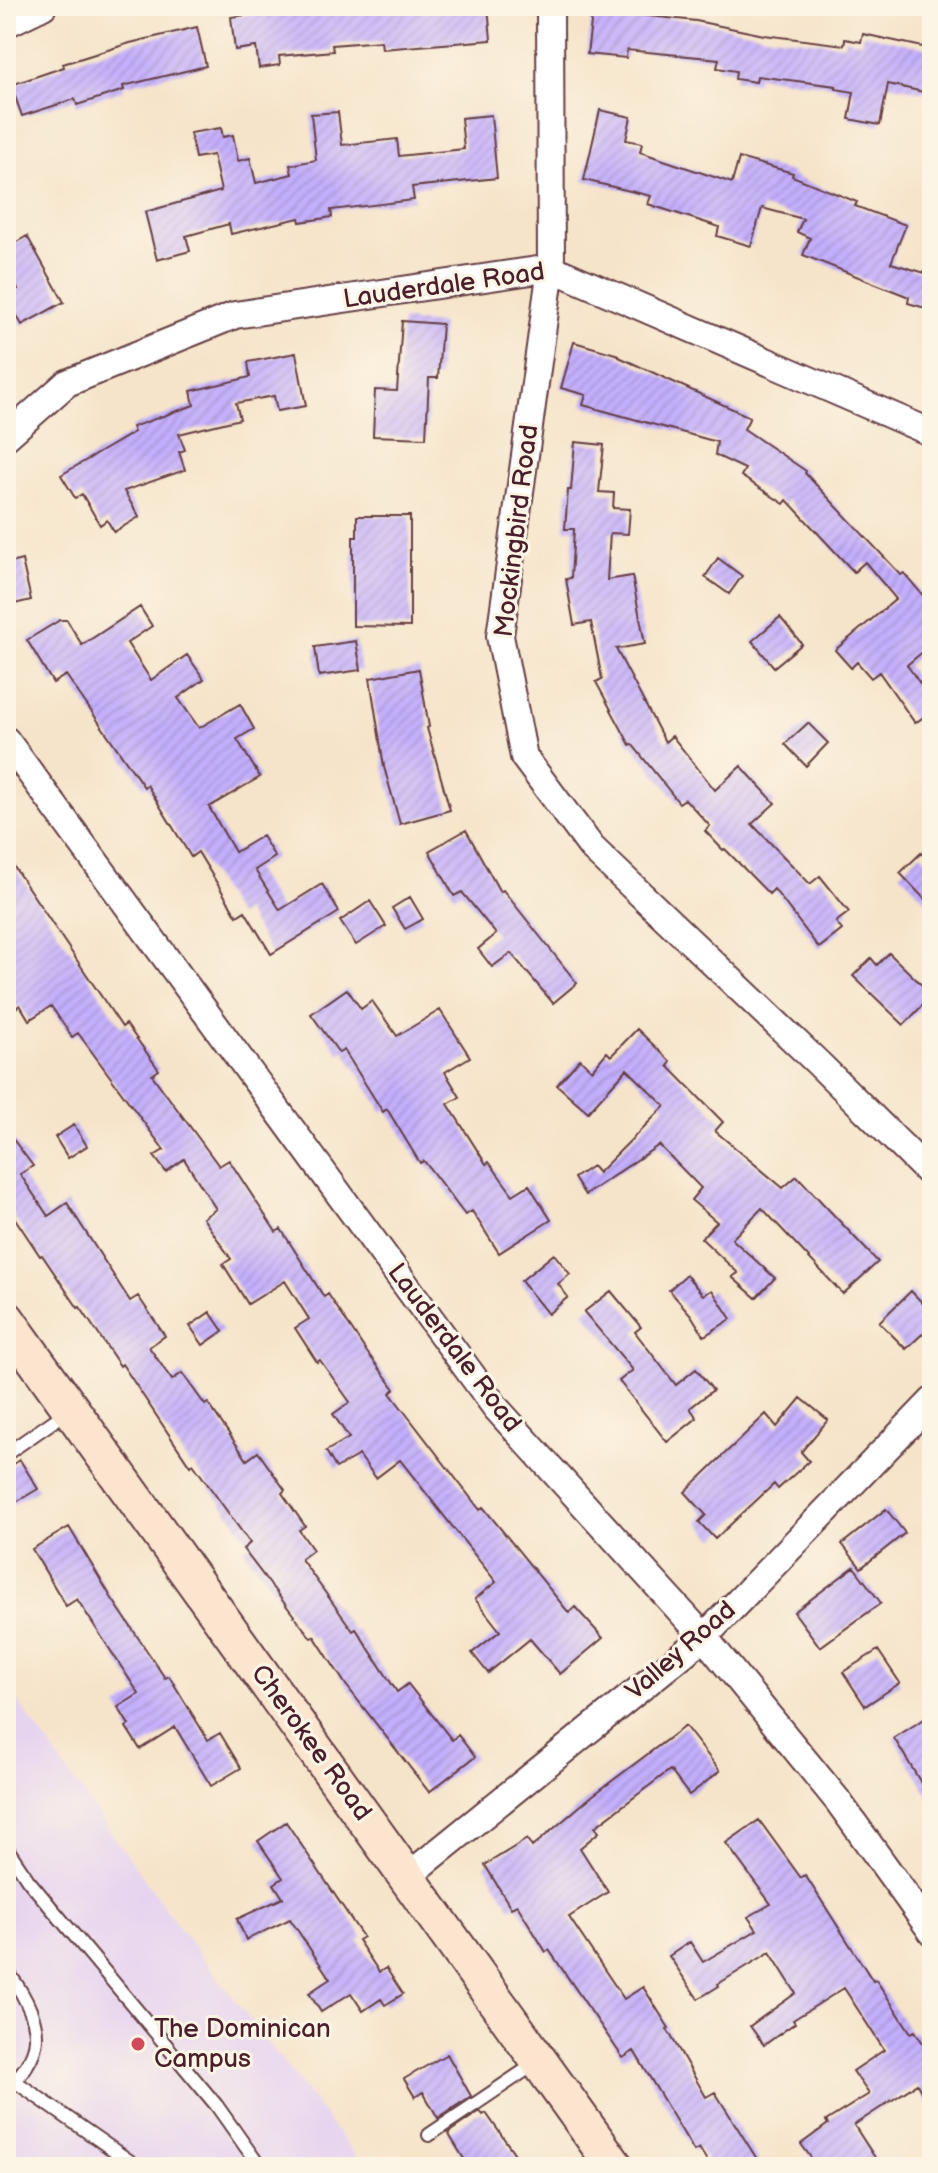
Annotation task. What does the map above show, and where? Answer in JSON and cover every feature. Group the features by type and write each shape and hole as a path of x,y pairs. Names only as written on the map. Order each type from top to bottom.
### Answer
{"street":[{"path":"6,24 43,6"},
{"name":"Mockingbird Road","path":"550,6 551,268 500,636 524,757 592,848 932,1176"},
{"name":"Lauderdale Road","path":"6,437 67,383 235,315 551,268 930,435"},
{"name":"Lauderdale Road","path":"6,740 496,1408 704,1637 838,1801 932,1932"},
{"name":"Cherokee Road","path":"6,1319 615,2167"},
{"name":"Valley Road","path":"407,1877 704,1637 932,1401"}],"lane":[{"path":"6,1454 71,1409"},
{"path":"6,1847 28,1880 217,2106 260,2167"},
{"path":"6,1970 27,2001 36,2038 30,2060 10,2078 6,2092"},
{"path":"429,2135 539,2061"},
{"path":"10,2078 138,2167"}],"shaded area":[{"name":"The Dominican Campus","path":"6,1685 175,1922 364,2167 6,2167"}],"building":[{"path":"313,6 488,6 491,40 382,49 381,41 332,45 333,51 279,56 280,65 259,68 256,47 235,50 231,17 313,9"},
{"path":"593,7 844,45 845,39 861,42 863,34 932,49 932,94 888,84 880,125 849,119 854,92 836,89 836,86 757,76 756,82 735,79 736,71 717,68 719,59 627,50 626,58 587,54"},
{"path":"197,27 206,66 123,86 124,90 77,105 75,99 22,116 11,85 64,67 63,64 130,43"},
{"path":"600,110 631,117 626,140 642,143 640,152 732,183 739,158 793,173 792,176 857,202 855,206 906,225 891,263 932,275 932,310 908,303 909,297 803,255 810,238 797,232 803,219 762,208 751,246 717,236 719,227 648,204 651,196 584,180"},
{"path":"338,112 342,145 397,139 399,156 464,149 461,118 491,115 497,178 412,187 414,200 331,210 332,217 300,222 299,218 231,234 229,224 186,236 190,251 157,260 145,212 221,191 213,155 195,158 190,133 221,128 223,137 233,135 238,161 250,158 256,183 292,174 290,165 316,160 311,114"},
{"path":"27,236 64,302 22,325 6,296 18,289 6,266 6,248"},
{"path":"402,321 442,324 438,378 429,378 426,438 373,436 375,390 397,391"},
{"path":"574,342 619,355 750,417 744,429 806,471 932,606 932,644 907,665 932,701 932,711 915,723 879,672 871,678 857,662 851,668 835,650 896,599 865,562 854,572 787,500 784,504 741,476 745,469 715,455 717,442 583,405 586,395 561,388"},
{"path":"296,353 306,406 277,411 274,396 236,403 240,419 179,434 185,450 179,452 185,470 124,491 139,517 114,532 107,520 100,525 82,494 75,498 61,475 134,432 132,427 194,405 191,391 250,377 248,362"},
{"path":"575,442 604,445 599,492 614,493 613,508 630,509 628,534 610,533 607,580 632,576 645,644 616,649 665,742 672,736 715,790 741,766 775,803 752,824 810,884 820,876 849,912 836,922 842,930 819,948 774,889 769,894 723,850 705,831 710,826 685,799 679,803 630,745 596,682 602,679 591,622 574,625 566,579 571,578 574,529 565,529"},
{"path":"357,516 410,516 410,627 353,626 353,537 357,537"},
{"path":"718,558 742,576 729,594 705,577"},
{"path":"22,560 31,600 6,606 6,564"},
{"path":"140,607 152,626 127,643 151,680 187,655 204,679 178,698 199,728 240,704 254,729 237,739 260,777 209,807 235,852 262,836 275,857 255,870 280,910 322,884 339,912 271,954 245,911 237,916 198,852 191,857 147,785 144,787 66,675 53,683 27,640 60,620 67,620 82,645"},
{"path":"780,617 802,644 774,667 752,641"},
{"path":"356,641 361,670 319,676 315,647"},
{"path":"419,669 427,728 450,810 400,824 384,767 370,678"},
{"path":"808,723 828,743 806,766 785,744"},
{"path":"466,830 500,892 503,890 577,983 553,1003 511,953 492,967 478,949 496,934 462,892 454,896 429,851"},
{"path":"921,853 932,865 932,907 900,873"},
{"path":"6,855 122,1027 126,1024 159,1070 152,1075 219,1166 229,1160 276,1232 281,1229 324,1297 328,1294 395,1389 390,1393 480,1510 483,1507 569,1613 575,1607 603,1638 560,1674 530,1639 488,1673 472,1653 500,1631 475,1599 496,1582 400,1460 376,1478 359,1455 336,1468 326,1451 349,1438 333,1414 350,1402 320,1360 317,1362 295,1328 309,1319 285,1281 248,1304 223,1264 231,1259 203,1218 216,1209 184,1159 166,1172 154,1156 164,1150 78,1033 72,1037 51,1006 29,1020 20,1005 6,1015"},
{"path":"410,897 423,919 405,929 392,908"},
{"path":"370,901 386,926 356,945 340,921"},
{"path":"889,953 932,995 904,1025 853,976 871,958 877,965"},
{"path":"347,989 361,1009 372,1001 397,1036 440,1010 470,1057 445,1072 460,1097 448,1104 486,1164 489,1162 513,1195 529,1185 551,1220 499,1253 472,1211 465,1215 424,1161 420,1163 387,1109 383,1112 344,1050 339,1053 311,1014"},
{"path":"637,1029 671,1062 668,1066 723,1122 715,1131 783,1188 797,1176 878,1262 843,1294 762,1208 732,1239 775,1278 756,1298 732,1277 738,1273 701,1238 717,1222 691,1200 701,1188 659,1145 585,1195 574,1178 592,1166 598,1173 665,1106 627,1069 588,1112 557,1085 580,1059 592,1070 607,1052 611,1056"},
{"path":"74,1125 87,1146 68,1158 55,1137"},
{"path":"6,1130 33,1166 20,1174 48,1216 67,1203 130,1301 138,1296 165,1336 149,1347 172,1380 182,1373 205,1405 208,1403 247,1460 258,1452 285,1490 282,1493 305,1526 299,1530 313,1550 301,1559 353,1631 356,1629 397,1692 408,1684 452,1740 458,1735 475,1757 429,1792 346,1685 314,1636 311,1638 243,1549 250,1543 193,1464 190,1466 122,1364 120,1366 6,1205"},
{"path":"554,1254 570,1274 558,1284 568,1297 548,1314 521,1281"},
{"path":"686,1275 703,1295 712,1290 731,1319 704,1336 669,1290"},
{"path":"611,1291 641,1327 635,1332 676,1385 696,1369 713,1390 690,1408 697,1418 667,1442 619,1381 633,1370 584,1312"},
{"path":"911,1291 932,1313 932,1325 906,1349 879,1322"},
{"path":"210,1312 223,1331 203,1345 190,1326"},
{"path":"801,1398 828,1420 801,1452 809,1461 778,1489 774,1484 715,1539 699,1522 706,1515 685,1492 766,1414 777,1427"},
{"path":"20,1460 38,1489 6,1508 6,1469"},
{"path":"886,1509 905,1533 861,1568 842,1544"},
{"path":"69,1527 111,1597 165,1678 169,1676 208,1740 220,1733 241,1768 211,1786 175,1727 140,1749 118,1707 139,1694 77,1599 66,1606 32,1549"},
{"path":"854,1567 881,1603 820,1647 794,1612"},
{"path":"878,1650 900,1683 865,1706 843,1672"},
{"path":"932,1714 932,1801 894,1738"},
{"path":"685,1726 720,1771 689,1795 670,1770 595,1827 599,1832 580,1848 608,1892 569,1917 624,1999 643,1987 706,2097 715,2092 762,2167 711,2167 699,2148 694,2151 634,2051 623,2058 549,1950 546,1952 517,1905 511,1908 485,1865 527,1839 532,1847 592,1796"},
{"path":"759,1820 801,1878 805,1875 873,1981 876,1980 911,2033 915,2031 932,2057 932,2113 917,2084 854,2125 881,2167 818,2167 801,2144 828,2124 826,2121 869,2094 853,2071 884,2050 844,1988 793,2020 795,2023 764,2045 750,2026 796,1993 770,1952 698,1999 669,1956 690,1942 703,1962 757,1930 748,1917 771,1904 726,1843"},
{"path":"286,1822 363,1937 358,1940 379,1972 386,1968 403,1994 385,2005 381,1999 363,2011 351,1993 321,2012 309,1993 330,1979 290,1919 246,1940 237,1919 283,1898 274,1884 283,1878 258,1841"},
{"path":"447,2054 471,2096 438,2118 423,2092 415,2097 404,2079"},
{"path":"480,2111 483,2115 486,2113 524,2167 469,2167 448,2133"}],"place":[{"name":"The Dominican Campus","path":"138,2044"}]}
